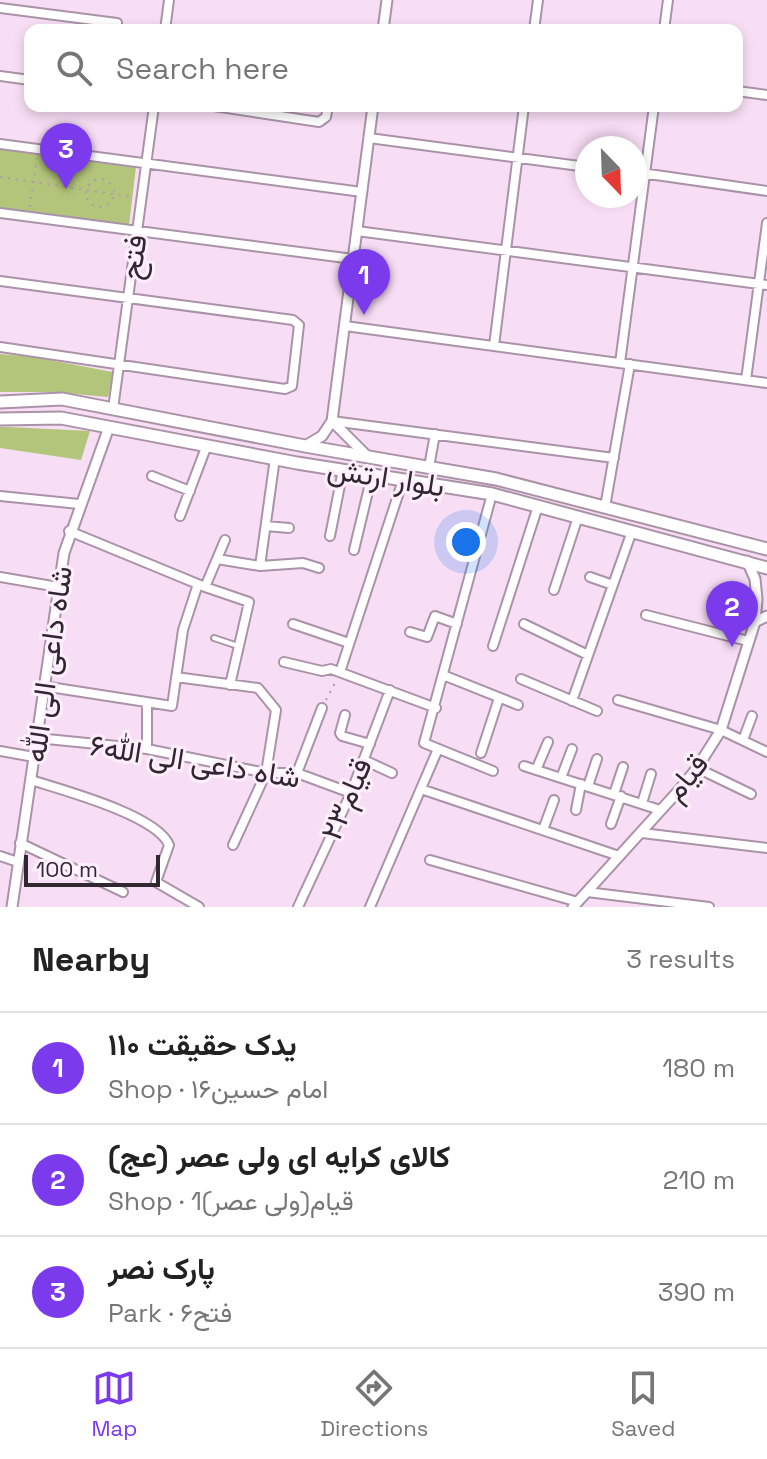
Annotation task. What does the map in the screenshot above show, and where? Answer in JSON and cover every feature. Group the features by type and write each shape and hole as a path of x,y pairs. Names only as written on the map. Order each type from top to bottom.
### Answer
{"main road":[{"name":"بلوار ارتش","path":"0,402 62,399 496,479 767,549"},
{"name":"بلوار ارتش","path":"0,419 61,418 492,494 767,568"}],"street":[{"path":"166,24 169,0"},
{"path":"384,24 387,0"},
{"path":"535,24 538,0"},
{"path":"665,24 668,0"},
{"path":"0,8 117,24"},
{"path":"0,76 24,79"},
{"path":"743,92 767,95"},
{"name":"فتح","path":"113,409 153,112"},
{"path":"253,112 319,122 326,112"},
{"path":"305,446 322,436 332,421 372,112"},
{"path":"494,346 523,112"},
{"path":"647,140 653,112"},
{"path":"369,138 575,165"},
{"path":"0,144 362,192"},
{"path":"647,174 767,191"},
{"path":"620,363 637,208"},
{"path":"0,213 353,259"},
{"path":"746,380 763,284 767,223"},
{"path":"357,231 763,284"},
{"path":"0,281 297,321 299,325 292,386 288,388 5,348"},
{"path":"345,326 767,383"},
{"path":"605,507 630,364"},
{"path":"332,421 614,458"},
{"path":"332,421 367,456"},
{"name":"شاه داعی الی الله","path":"12,907 58,587 69,531 109,427"},
{"path":"429,467 435,434"},
{"path":"180,516 207,445"},
{"path":"260,566 275,458"},
{"path":"330,536 343,470"},
{"path":"354,550 372,475"},
{"path":"152,476 190,491"},
{"path":"340,672 403,480"},
{"path":"492,494 424,743 493,771"},
{"path":"0,496 79,504"},
{"path":"493,646 538,506"},
{"path":"554,590 578,517"},
{"path":"266,526 289,528"},
{"path":"69,531 249,602 230,685"},
{"path":"572,701 632,531"},
{"path":"43,686 172,706 183,630 225,540"},
{"path":"217,559 260,566 303,563 319,568"},
{"name":"قیام","path":"576,905 697,768 721,730 755,622 755,579 747,561"},
{"path":"0,577 58,587"},
{"path":"590,577 613,585"},
{"path":"646,615 748,641"},
{"path":"410,632 427,637 435,616 457,624"},
{"path":"755,622 767,616"},
{"path":"293,624 349,643"},
{"path":"524,624 588,655"},
{"path":"284,662 322,671 331,669 436,708"},
{"path":"443,675 518,705"},
{"path":"176,677 258,688 276,710 266,773 233,845"},
{"path":"521,679 597,711"},
{"name":"قیام۲۳","path":"298,907 351,793 390,690"},
{"path":"481,753 499,698"},
{"path":"618,700 721,730 767,752"},
{"path":"147,702 147,749"},
{"path":"297,773 322,708"},
{"path":"345,715 340,730 342,736 370,744"},
{"path":"743,740 752,716"},
{"name":"شاه داعی الی الله۶","path":"37,738 147,749 266,773 297,773 351,793"},
{"path":"536,770 548,742"},
{"path":"370,907 438,749"},
{"path":"561,778 572,749"},
{"path":"0,751 34,757"},
{"path":"576,810 597,759"},
{"path":"364,760 392,773"},
{"path":"524,766 660,810"},
{"path":"611,824 623,767"},
{"path":"697,768 751,794"},
{"path":"642,803 651,774"},
{"path":"31,780 150,825 169,845 155,878 158,884 199,907"},
{"path":"421,789 619,856"},
{"path":"543,830 554,800"},
{"path":"642,833 767,848"},
{"path":"20,843 123,892"},
{"path":"0,856 18,862"},
{"path":"430,860 576,905"},
{"path":"587,892 709,907"},
{"path":"170,907 176,895"}],"lane":[{"path":"214,638 239,646"}],"path":[{"path":"29,217 38,149"},
{"path":"0,177 142,198"},
{"path":"95,179 103,179 109,181 115,194 106,207 98,208 86,198 86,190 95,179"},
{"path":"322,708 340,672"}],"green space":[{"path":"0,149 136,167 129,225 0,210"},
{"path":"0,354 113,372 108,397 0,392"},
{"path":"0,427 90,431 81,460 0,448"}],"place":[{"name":"پارک نصر","path":"66,189"},
{"name":"یدک حقیقت ۱۱۰","path":"364,315"},
{"name":"کالای کرایه ای ولی عصر (عج)","path":"732,647"}]}
